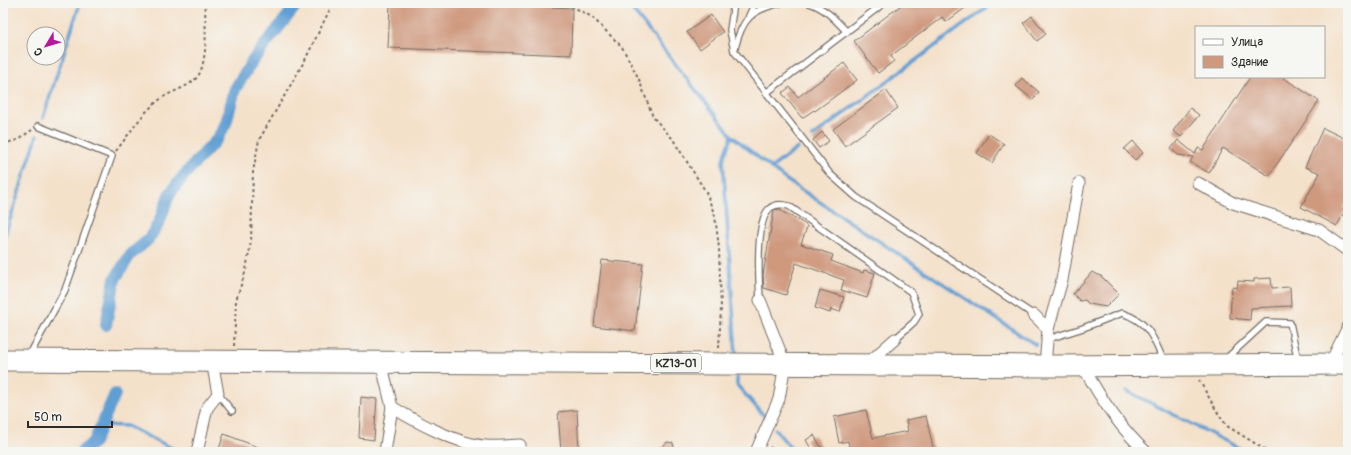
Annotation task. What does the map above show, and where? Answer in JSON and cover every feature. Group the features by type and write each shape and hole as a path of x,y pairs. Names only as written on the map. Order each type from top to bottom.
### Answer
{"highway":[{"name":"KZ13-01","path":"3,360 1045,366 1339,364"}],"street":[{"path":"1045,366 1048,334 1062,280 1079,183"},
{"path":"1198,183 1233,203 1319,230 1348,251"},
{"path":"756,452 779,399 785,364 760,300"},
{"path":"1034,315 1048,334"},
{"path":"1339,364 1348,327"},
{"path":"867,364 895,339"},
{"path":"197,452 207,408 218,394 212,361"},
{"path":"381,362 392,407 385,452"},
{"path":"1083,366 1103,403 1131,438 1146,452"},
{"path":"392,407 418,423 452,438 485,446 520,445"}],"lane":[{"path":"734,3 730,30 734,51 830,174 856,197 1034,315"},
{"path":"734,51 740,29 749,16 755,3"},
{"path":"749,16 780,3"},
{"path":"808,3 819,6 829,13 847,32"},
{"path":"766,93 884,3"},
{"path":"27,360 65,290 112,156 38,126"},
{"path":"760,300 758,272 761,227 768,210 773,206 781,204 789,206 911,292 919,314 914,322 895,339"},
{"path":"1048,334 1083,328 1122,313 1136,318 1153,336 1166,366"},
{"path":"1219,366 1266,322 1290,323 1299,365"},
{"path":"218,394 232,411"}],"path":[{"path":"112,156 148,110 164,97 189,85 201,71 204,48 205,3"},
{"path":"234,361 236,300 246,270 252,241 253,172 259,140 305,60 332,3"},
{"path":"566,3 592,17 622,47 638,77 654,117 672,138 706,192 715,216 718,248 721,308 717,363"},
{"path":"3,144 17,140 38,126"},
{"path":"1191,366 1227,426 1269,452"}],"building":[{"path":"390,3 469,3 572,8 571,55 388,48"},
{"path":"904,3 972,3 946,22 942,17 891,56 894,61 878,73 854,41"},
{"path":"711,15 723,32 700,49 687,32"},
{"path":"1032,16 1046,34 1037,41 1023,23"},
{"path":"844,63 857,80 815,111 814,110 802,118 782,93 790,87 798,97"},
{"path":"1022,78 1039,92 1033,100 1016,86"},
{"path":"1249,78 1284,78 1319,101 1269,176 1223,148 1209,173 1190,162 1193,157 1178,155 1171,149 1178,140 1195,154 1198,148 1203,150"},
{"path":"886,90 898,108 845,146 833,129"},
{"path":"1190,108 1199,115 1181,137 1173,131"},
{"path":"1323,128 1348,140 1348,200 1344,208 1346,209 1337,226 1301,207 1320,173 1305,167"},
{"path":"822,132 829,141 819,148 813,140"},
{"path":"989,134 1004,144 992,163 977,153"},
{"path":"1133,141 1143,153 1135,160 1124,149"},
{"path":"777,209 805,224 807,227 801,244 833,255 831,261 863,273 864,270 875,273 867,298 841,290 844,280 796,263 786,295 764,288 763,275 774,210"},
{"path":"602,260 643,264 635,331 594,326"},
{"path":"1092,272 1101,276 1119,294 1106,307 1089,304 1085,300 1080,301 1073,294"},
{"path":"1271,278 1272,288 1290,287 1291,306 1251,308 1250,320 1230,318 1232,287 1237,288 1238,281 1254,282 1254,279"},
{"path":"820,290 844,297 840,312 831,309 830,313 815,308"},
{"path":"361,397 377,399 374,440 359,438"},
{"path":"577,410 579,452 561,452 558,412"},
{"path":"866,410 873,438 908,431 906,420 926,416 934,452 850,452 848,441 839,443 834,417"},
{"path":"224,434 268,451 268,452 218,452"},
{"path":"814,435 824,452 813,452 806,440"},
{"path":"667,442 673,443 675,452 658,452"}],"waterway":[{"path":"43,118 80,3"},
{"path":"106,325 115,279 130,255 148,240 159,223 169,195 185,174 218,138 226,123 235,89 253,60 298,3"},
{"path":"627,3 732,136 785,179 1036,345"},
{"path":"812,137 993,3"},
{"path":"3,241 37,136"},
{"path":"732,136 723,160 736,355"},
{"path":"771,168 798,148"},
{"path":"737,377 737,385 766,418"},
{"path":"1127,391 1247,452"},
{"path":"81,452 94,442 115,394"},
{"path":"102,425 127,426 180,452"},
{"path":"775,429 794,452"}]}
